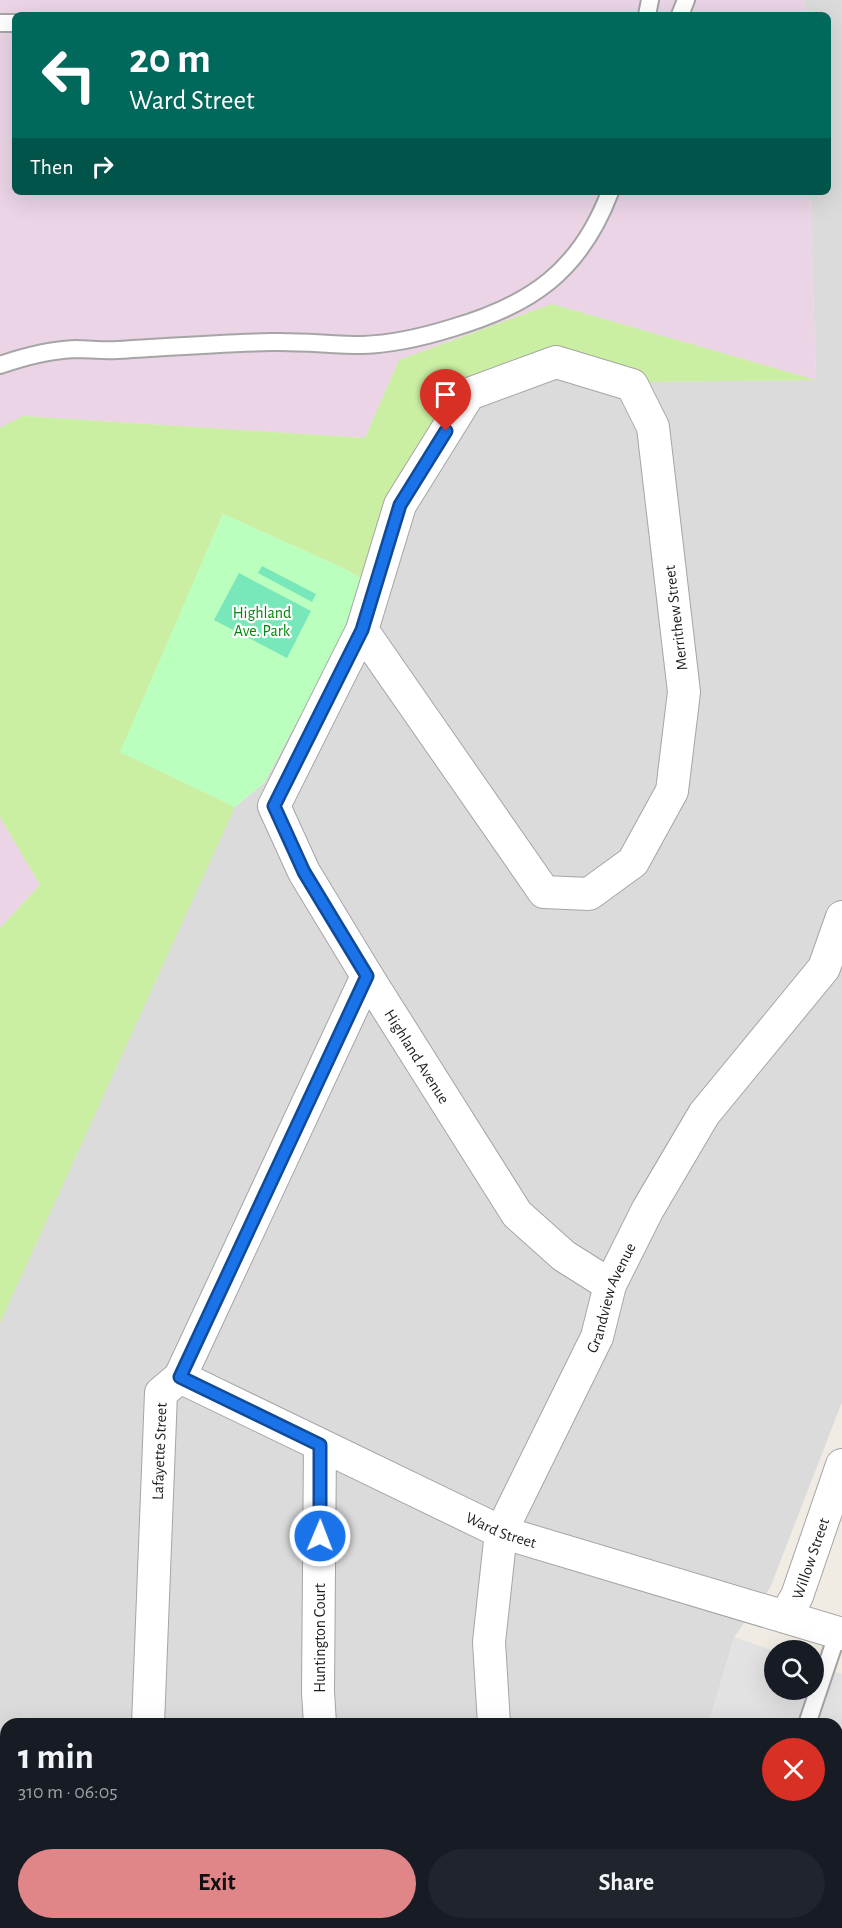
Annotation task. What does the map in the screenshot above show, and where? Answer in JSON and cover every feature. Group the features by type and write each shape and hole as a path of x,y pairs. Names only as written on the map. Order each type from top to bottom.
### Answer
{"street":[{"name":"Merrithew Street","path":"556,362 632,385 653,427 684,692 672,791 633,862 588,894 544,892 362,630 400,505 469,394 556,362"},
{"name":"Highland Avenue","path":"362,630 274,806 304,872 517,1214 564,1256 610,1286"},
{"name":"Grandview Avenue","path":"494,1718 489,1642 501,1532 597,1336 610,1286 648,1209 704,1114 824,968 842,917"},
{"name":"Lafayette Street","path":"148,1718 161,1393 180,1377 367,976"},
{"name":"Ward Street","path":"180,1377 501,1532 840,1633"},
{"name":"Huntington Court","path":"320,1445 320,1718"},
{"name":"Willow Street","path":"785,1616 797,1596 842,1465"}],"lane":[{"path":"0,365 74,349 110,350 273,342 363,345 430,335 507,309 538,291 565,268 583,247 597,224 609,195"},
{"path":"809,1718 840,1633"}],"shaded area":[{"path":"0,0 804,0 805,12 12,12 12,195 810,195 816,380 552,304 399,360 365,438 24,416 0,428"},
{"path":"804,0 842,0 842,1402 770,1588 734,1637 710,1718 0,1718 0,1323 235,807 264,783 459,387 547,351 646,382 816,380 810,195 831,195 831,12 805,12"},
{"path":"0,817 40,885 0,928"},
{"path":"734,1637 764,1648 764,1700 824,1700 824,1668 842,1674 842,1718 711,1718"}],"green space":[{"path":"552,304 816,380 646,382 547,351 459,387 368,582 343,568 223,514 121,752 235,807 0,1323 0,928 40,885 0,817 0,428 23,416 365,438 399,360"},
{"name":"Highland Ave. Park","path":"223,514 343,568 368,582 349,626 264,783 235,807 120,752"},
{"path":"262,566 316,594 312,602 258,573"},
{"path":"239,573 311,611 287,658 214,620"}],"route":[{"path":"320,1536 320,1445 180,1377 367,976 304,872 274,806 362,630 400,505 446,431"}]}
